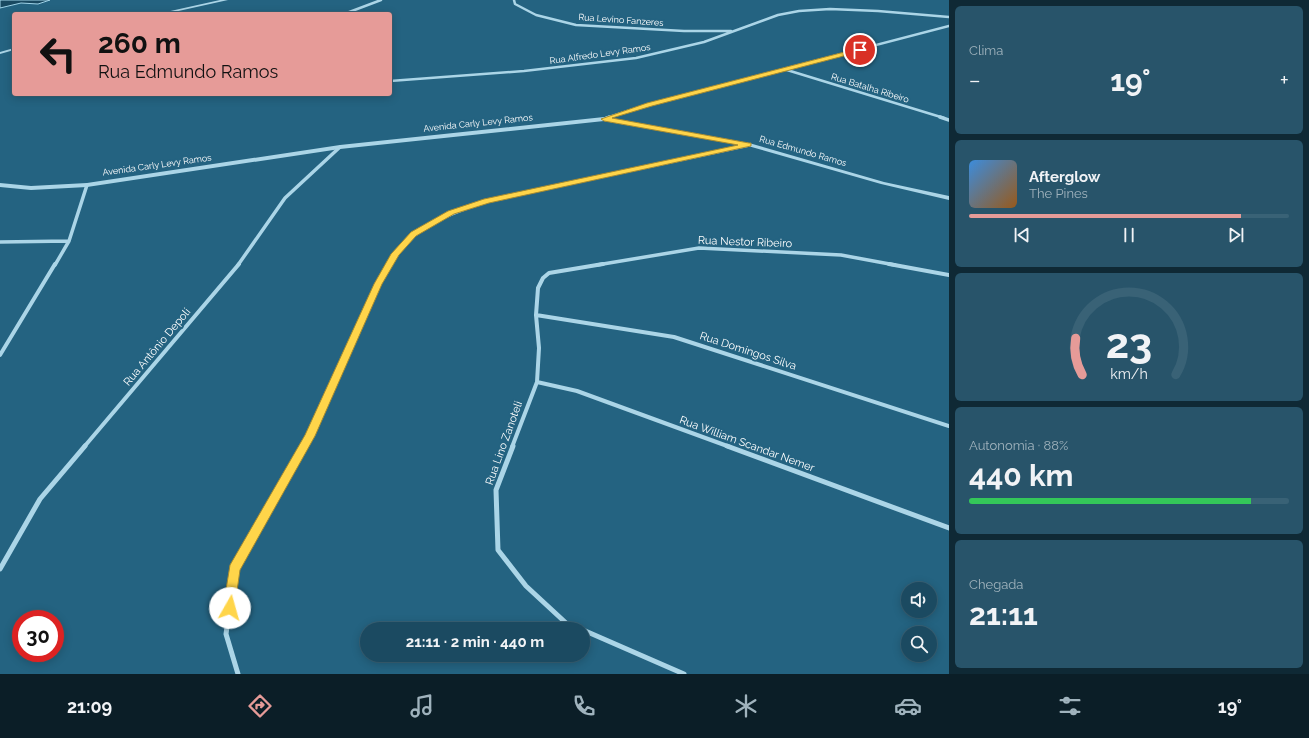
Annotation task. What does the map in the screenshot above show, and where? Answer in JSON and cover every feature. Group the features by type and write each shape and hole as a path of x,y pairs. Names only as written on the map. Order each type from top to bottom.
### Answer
{"street":[{"path":"169,12 226,0"},
{"path":"349,12 381,0"},
{"name":"Rua Levino Fanzeres","path":"514,0 515,4 536,15 576,25 684,31 733,31"},
{"name":"Rua Alfredo Levy Ramos","path":"392,82 524,71 636,58 704,42 778,15 830,9 878,10 949,17"},
{"name":"Avenida Carly Levy Ramos","path":"0,185 31,188 87,184 340,147 604,119 650,104 787,70 949,26"},
{"path":"0,53 12,50"},
{"name":"Rua Batalha Ribeiro","path":"787,70 949,120"},
{"name":"Rua Edmundo Ramos","path":"604,119 749,145 883,183 949,198"},
{"path":"238,674 226,634 235,569 310,436 378,284 395,254 414,234 451,213 487,201 749,145"},
{"name":"Rua Antônio Depoli","path":"0,569 40,499 240,263 285,198 340,147"},
{"path":"0,355 68,240 87,184"},
{"path":"0,242 68,240"},
{"name":"Rua Nestor Ribeiro","path":"539,348 536,315 538,288 548,272 700,248 841,255 949,274"},
{"name":"Rua Domingos Silva","path":"536,315 674,337 949,426"},
{"name":"Rua Lino Zanoteli","path":"539,348 537,382 496,490 498,550 526,586 565,622"},
{"name":"Rua William Scandar Nemer","path":"537,382 577,391 949,528"},
{"name":"Rua Lino Zanoteli","path":"590,633 684,674"}],"water":[{"path":"0,0 50,0 38,4 21,3 0,8"}],"route":[{"path":"230,608 235,569 310,436 378,284 395,254 414,234 451,213 487,201 749,145 604,119 650,104 860,50"}]}
